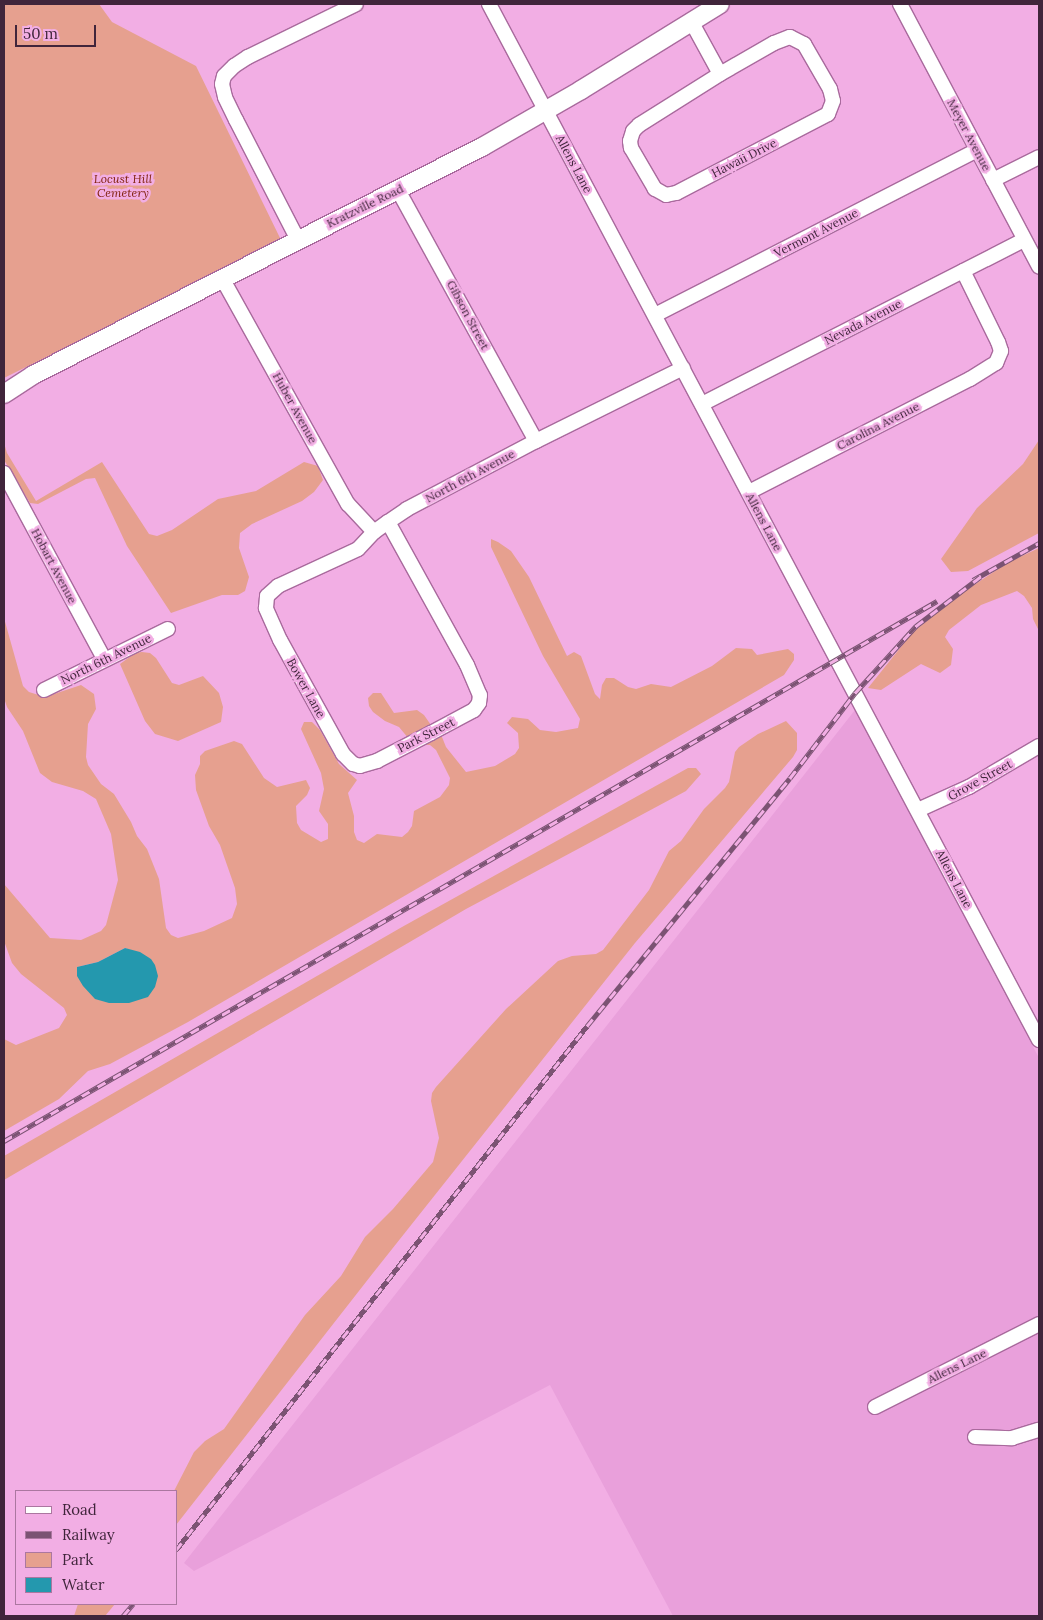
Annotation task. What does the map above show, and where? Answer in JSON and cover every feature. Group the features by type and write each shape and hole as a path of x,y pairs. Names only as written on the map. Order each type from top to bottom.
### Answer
{"main road":[{"name":"Kratzville Road","path":"4,394 33,375 482,147 545,111 720,4"}],"street":[{"path":"298,240 225,97 222,84 227,72 248,57 356,4"},
{"name":"Allens Lane","path":"489,4 1039,1040"},
{"name":"Meyer Avenue","path":"900,4 1039,266"},
{"path":"691,21 720,74"},
{"name":"Hawaii Drive","path":"782,38 798,39 809,51 830,89 833,101 830,110 824,117 676,193 666,195 658,192 650,183 631,148 631,135 639,125 720,74 782,38"},
{"name":"Vermont Avenue","path":"655,315 977,150"},
{"path":"993,180 1039,157"},
{"name":"Gibson Street","path":"398,190 536,441"},
{"name":"Nevada Avenue","path":"702,404 1024,240"},
{"name":"Carolina Avenue","path":"748,492 993,366 1000,353 998,342 963,271"},
{"name":"Huber Avenue","path":"222,278 348,504 374,532"},
{"name":"North 6th Avenue","path":"267,596 278,586 358,549 374,532 407,509 536,441 683,368"},
{"name":"Hobart Avenue","path":"4,472 104,659"},
{"name":"Park Street","path":"365,765 474,710 479,704 480,698 467,665 388,522"},
{"name":"Bower Lane","path":"267,596 266,608 272,624 343,754 353,764 365,765"},
{"name":"North 6th Avenue","path":"44,690 168,629"},
{"name":"Grove Street","path":"918,810 969,787 1039,746"},
{"name":"Allens Lane","path":"875,1407 1039,1324"},
{"path":"975,1437 1012,1438 1039,1430"}],"shaded area":[{"path":"855,710 1039,1058 1039,1616 673,1616 550,1385 194,1571 184,1563"}],"green space":[{"name":"Locust Hill Cemetery","path":"4,4 99,4 112,22 196,66 281,240 4,378"},
{"path":"1039,440 1039,533 968,571 951,572 941,559 977,508 1023,464"},
{"path":"4,443 7,453 36,501 102,462 149,534 157,536 172,530 218,499 256,491 304,462 318,466 323,480 314,492 302,501 252,524 240,533 239,548 249,577 245,591 238,595 222,595 171,613 127,546 95,478 86,479 38,504 30,503 4,460"},
{"path":"491,539 511,551 529,577 567,656 574,652 581,656 595,694 600,699 602,685 606,678 614,678 628,687 636,689 651,684 671,687 712,666 736,648 752,649 757,655 788,649 794,654 794,660 784,675 188,1022 110,1064 88,1071 59,1099 4,1131 4,1039 16,1045 59,1028 67,1015 64,1008 21,974 12,963 4,941 4,884 50,938 81,940 101,931 106,925 118,880 111,834 96,799 83,791 52,782 40,773 23,731 7,707 4,698 4,618 23,686 29,692 45,697 81,685 94,694 96,709 88,724 86,757 88,765 101,784 114,794 137,836 147,849 159,879 166,928 171,935 178,938 204,931 232,918 237,904 235,888 220,845 209,826 196,790 195,775 200,764 200,756 205,751 234,741 242,744 264,778 277,787 306,780 310,788 307,795 296,806 297,823 301,830 321,842 328,839 328,824 319,811 324,789 321,773 301,729 304,722 312,722 320,730 339,764 357,780 348,793 354,816 354,832 357,840 364,843 377,834 402,837 412,826 414,811 440,797 449,785 450,778 436,750 430,745 414,745 399,727 385,721 373,712 369,706 368,698 373,693 381,693 394,713 417,710 424,715 433,728 440,732 446,747 466,772 495,766 515,754 519,748 518,733 507,723 512,717 528,719 540,730 556,732 578,728 580,719 543,656 491,547","holes":["125,948 151,959 77,967 98,962"]},
{"path":"1039,548 1039,631 1033,619 1032,608 1024,596 1017,591 981,605 949,630 945,637 953,649 951,665 940,673 921,664 881,690 868,688 913,632 962,593 1007,563"},
{"path":"135,653 150,653 156,658 172,683 179,685 203,676 219,693 223,707 221,722 178,741 155,734 145,721 120,664"},
{"path":"786,721 797,733 797,750 635,943 178,1522 178,1490 175,1490 194,1452 205,1441 224,1429 305,1315 341,1276 365,1237 393,1209 433,1162 439,1138 431,1101 432,1093 436,1087 506,1009 558,961 572,956 596,954 603,950 649,890 669,851 681,841 704,809 729,782 735,752 758,734"},
{"path":"688,768 696,768 701,774 686,791 466,909 4,1180 4,1156 402,927"},
{"path":"78,1605 114,1605 105,1616 74,1616"}],"water":[{"path":"125,948 140,952 151,959 158,976 155,987 148,997 129,1003 109,1003 95,999 77,976 77,967 98,962"}],"railway":[{"path":"973,580 1039,543"},
{"path":"178,1547 587,1026 790,778 855,693 916,626 980,577"},
{"path":"4,1141 937,601"},
{"path":"123,1616 132,1605"}]}
